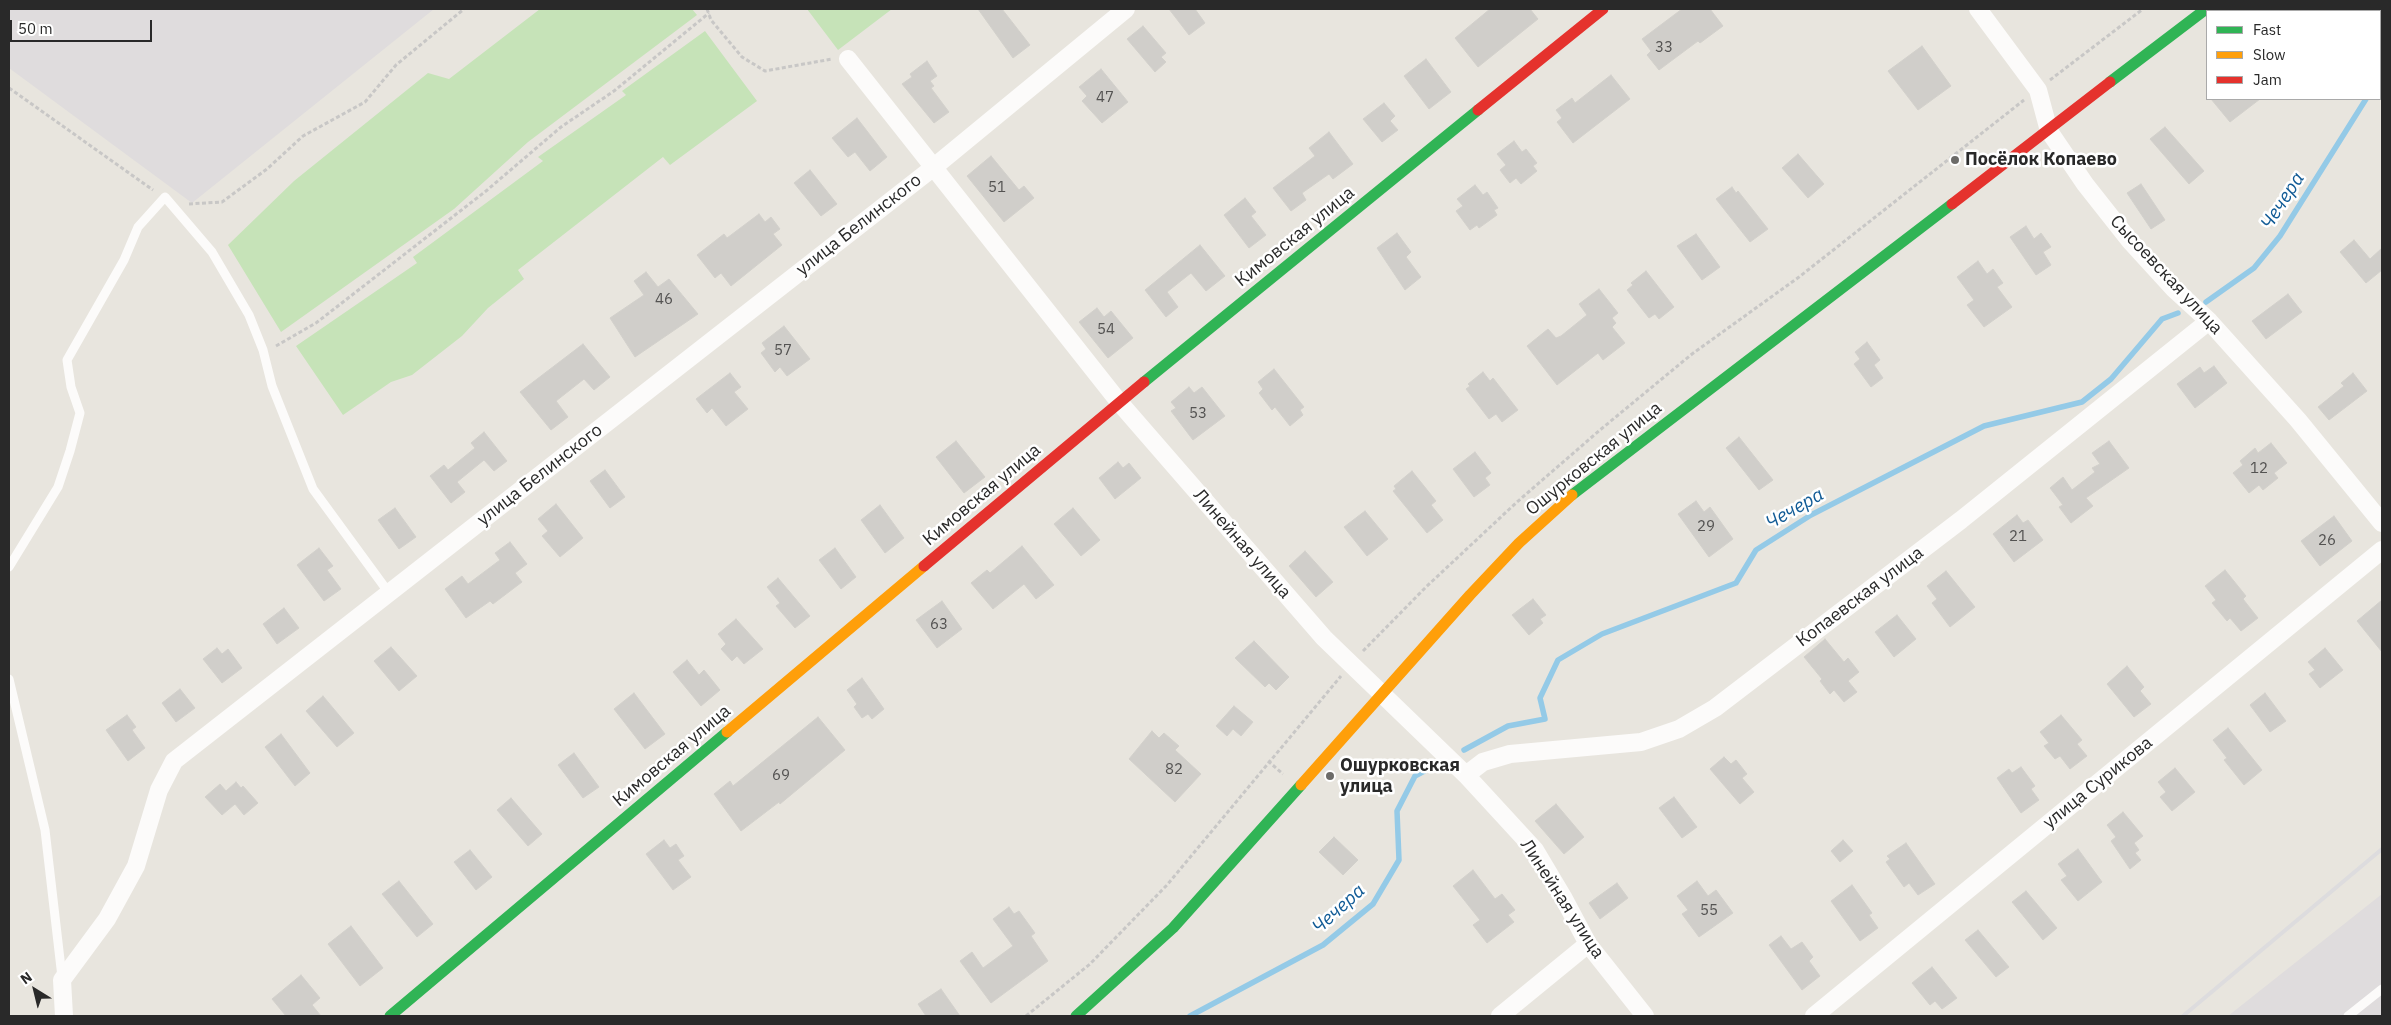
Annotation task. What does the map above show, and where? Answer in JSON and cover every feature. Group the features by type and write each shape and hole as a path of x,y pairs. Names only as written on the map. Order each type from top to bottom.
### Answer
{"street":[{"name":"улица Белинского","path":"62,980 107,919 136,866 159,790 174,762 934,167 1126,9"},
{"name":"Кимовская улица","path":"390,1016 1119,402 1604,9"},
{"name":"Сысоевская улица","path":"1978,9 2038,90 2049,131 2085,184 2130,241 2173,288 2209,321 2298,420 2382,523"},
{"name":"Ошурковская улица","path":"1076,1016 1186,914 1470,594 1519,543 1565,500 2206,9"},
{"name":"Линейная улица","path":"848,59 1119,402 1324,638 1381,696 1466,775 1535,850 1563,896 1588,944 1645,1016"},
{"name":"Копаевская улица","path":"1466,775 1489,760 1510,754 1641,742 1679,729 1715,708 1961,520 2209,321"},
{"name":"улица Сурикова","path":"1814,1016 2382,550"},
{"path":"1500,1016 1588,944"},
{"path":"62,980 64,1016"}],"lane":[{"path":"9,567 58,487 70,451 80,413 71,387 67,360 124,260 138,227 165,197 212,252 249,315 263,350 272,386 313,489 390,593"},
{"path":"9,679 44,830 62,980"},
{"path":"2348,1016 2382,989"}],"path":[{"path":"9,88 165,197 194,205 222,202 267,169 303,136 365,102 396,65 464,9"},
{"path":"707,9 711,20 742,57 765,71 828,59 848,59"},
{"path":"263,350 277,346 316,323 486,192 561,127 614,91 709,13"}],"shaded area":[{"path":"9,9 434,9 192,203 9,68"},
{"path":"2382,894 2382,1016 2228,1016"}],"green space":[{"path":"540,9 692,9 697,15 528,142 454,209 281,332 228,245 294,181 428,73 449,79"},
{"path":"807,9 892,9 838,50"},
{"path":"705,31 757,101 670,165 663,157 518,270 524,279 488,308 462,336 412,375 391,382 343,415 296,346 417,263 413,257 543,161 538,157 626,95 622,91"}],"building":[{"path":"978,9 1002,9 1030,45 1013,58"},
{"path":"1169,9 1195,9 1205,23 1189,35"},
{"path":"1490,9 1530,9 1538,19 1478,67 1455,38"},
{"path":"1682,9 1710,9 1723,26 1700,43 1698,41 1659,70 1647,55 1651,51 1642,39"},
{"path":"1143,26 1166,53 1161,57 1166,62 1155,72 1127,39"},
{"path":"1922,46 1951,86 1918,110 1888,71"},
{"path":"1426,59 1451,92 1429,109 1404,76"},
{"path":"927,61 937,76 930,81 934,86 931,88 949,112 934,123 902,84 912,77 910,74"},
{"path":"1101,69 1128,102 1102,123 1082,101 1087,96 1079,87"},
{"path":"1611,75 1630,99 1573,143 1557,122 1562,118 1556,110 1572,98 1575,103"},
{"path":"2212,100 2259,100 2230,122"},
{"path":"1384,103 1395,116 1390,121 1398,130 1382,142 1363,119"},
{"path":"857,118 887,157 870,171 855,152 848,157 832,138"},
{"path":"2165,127 2204,171 2189,184 2150,139"},
{"path":"1329,132 1353,164 1333,179 1329,174 1302,193 1306,200 1291,211 1273,188 1315,156 1309,148"},
{"path":"1514,141 1522,152 1526,149 1537,163 1533,166 1537,171 1521,184 1516,178 1510,183 1500,170 1506,165 1497,154"},
{"path":"1798,154 1824,184 1808,198 1782,168"},
{"path":"991,156 1019,190 1024,186 1034,198 1004,222 967,176"},
{"path":"810,170 837,204 821,216 794,183"},
{"path":"2141,184 2165,220 2151,229 2127,193"},
{"path":"1475,185 1483,195 1487,192 1498,208 1494,210 1497,215 1479,228 1477,225 1470,230 1456,211 1463,206 1457,199"},
{"path":"1732,187 1736,193 1738,191 1768,229 1750,242 1716,199"},
{"path":"1245,198 1256,212 1251,216 1266,235 1249,248 1224,215"},
{"path":"759,214 765,222 771,217 780,229 773,234 782,245 731,286 721,273 715,278 697,255 724,234 727,238"},
{"path":"2026,226 2034,239 2041,233 2051,247 2043,252 2051,265 2036,275 2010,237"},
{"path":"1397,233 1411,252 1406,257 1421,277 1405,290 1377,248"},
{"path":"1696,234 1720,267 1702,280 1677,246"},
{"path":"2354,240 2370,259 2382,248 2382,270 2366,283 2340,252"},
{"path":"1200,245 1225,276 1206,291 1191,273 1167,292 1178,307 1166,317 1145,290"},
{"path":"1978,261 1987,274 1993,269 2003,283 1997,287 2012,307 1984,327 1967,305 1974,300 1957,277"},
{"path":"1646,271 1674,307 1659,319 1655,314 1649,318 1627,290 1633,285 1631,283"},
{"path":"646,272 658,287 669,279 698,314 635,357 610,318 644,295 634,281"},
{"path":"1599,289 1618,313 1612,318 1616,323 1612,327 1625,343 1603,360 1598,353 1557,385 1527,346 1548,329 1556,338 1561,336 1587,315 1579,304"},
{"path":"2288,294 2302,312 2266,339 2252,321"},
{"path":"1097,308 1104,317 1111,311 1133,338 1108,358 1079,322"},
{"path":"784,326 810,359 787,376 780,367 775,372 761,353 766,349 762,343"},
{"path":"1867,342 1880,360 1874,365 1883,378 1871,387 1854,364 1860,359 1855,352"},
{"path":"583,344 610,377 594,390 584,379 556,401 568,417 551,430 520,392"},
{"path":"2214,366 2227,383 2195,408 2177,384 2200,367 2204,373"},
{"path":"1274,369 1304,407 1300,410 1303,415 1290,426 1275,407 1272,410 1259,393 1263,389 1258,382"},
{"path":"1483,372 1490,381 1493,378 1518,410 1502,422 1496,414 1489,419 1466,389 1470,386 1468,384"},
{"path":"730,373 741,387 734,392 748,409 726,426 712,408 707,413 696,399"},
{"path":"2353,373 2367,391 2329,420 2318,407 2344,386 2341,383"},
{"path":"1189,387 1194,393 1202,387 1225,416 1193,440 1171,411 1176,408 1171,402"},
{"path":"484,432 507,461 494,471 484,460 457,482 465,492 451,503 430,476 444,465 448,470 475,448 471,443"},
{"path":"1739,437 1773,480 1759,490 1726,448"},
{"path":"956,441 985,477 964,493 936,457"},
{"path":"2109,441 2129,468 2086,498 2093,506 2071,523 2059,507 2063,505 2050,488 2063,477 2072,490 2095,472 2092,468 2100,464 2092,453"},
{"path":"2271,443 2287,463 2274,473 2278,478 2263,490 2259,485 2249,493 2233,473 2243,465 2240,461 2255,448 2258,453"},
{"path":"1475,452 1491,473 1485,478 1490,485 1474,497 1453,469"},
{"path":"1118,462 1123,468 1129,463 1141,478 1115,499 1099,478"},
{"path":"605,470 625,497 610,508 590,481"},
{"path":"1412,471 1436,501 1431,505 1443,520 1427,533 1393,491 1396,489 1394,486"},
{"path":"1696,501 1704,512 1710,507 1733,539 1709,557 1678,514"},
{"path":"556,504 583,538 560,557 542,536 548,531 538,519"},
{"path":"880,505 904,538 885,553 861,520"},
{"path":"395,508 416,537 399,549 378,520"},
{"path":"1073,508 1100,540 1081,556 1054,524"},
{"path":"1365,511 1388,539 1367,556 1344,527"},
{"path":"2017,515 2023,523 2028,520 2043,540 2014,562 1993,534"},
{"path":"2334,516 2352,541 2320,566 2301,541"},
{"path":"510,542 527,564 515,573 522,582 493,604 490,601 466,618 445,589 462,576 468,584 500,560 495,553"},
{"path":"1022,546 1054,585 1036,599 1024,584 993,609 971,583 987,570 990,573"},
{"path":"319,548 333,566 327,570 341,589 324,601 297,565"},
{"path":"835,548 856,577 841,589 819,560"},
{"path":"1305,551 1333,582 1316,597 1289,566"},
{"path":"2225,570 2246,596 2243,599 2258,618 2241,631 2230,618 2227,621 2212,603 2216,600 2205,586"},
{"path":"1946,571 1975,607 1950,627 1932,603 1937,599 1927,586"},
{"path":"778,578 810,616 795,628 776,606 780,603 767,587"},
{"path":"1533,599 1546,615 1540,619 1543,623 1529,635 1512,615"},
{"path":"2382,600 2382,652 2357,621"},
{"path":"942,601 962,629 937,648 916,620"},
{"path":"284,608 299,628 277,644 263,624"},
{"path":"1897,615 1916,639 1894,657 1875,632"},
{"path":"736,619 763,649 744,664 737,656 732,661 721,649 726,644 718,634"},
{"path":"1825,639 1844,662 1848,658 1859,672 1848,681 1857,692 1844,702 1834,690 1830,694 1820,681 1822,679 1804,657"},
{"path":"1254,641 1289,677 1276,690 1269,683 1265,687 1235,658"},
{"path":"391,647 417,676 399,691 374,661"},
{"path":"217,648 222,654 228,649 242,668 222,683 203,659"},
{"path":"2325,648 2343,670 2320,688 2309,674 2315,670 2308,662"},
{"path":"687,660 699,675 704,670 720,690 701,706 673,672"},
{"path":"2127,666 2144,687 2140,691 2151,704 2134,717 2107,684"},
{"path":"862,678 884,709 872,719 868,714 862,718 854,707 857,704 847,690"},
{"path":"180,689 195,708 176,722 162,703"},
{"path":"634,693 665,734 645,749 614,709"},
{"path":"2265,693 2286,721 2270,732 2250,705"},
{"path":"323,696 354,733 337,747 306,711"},
{"path":"1234,706 1253,722 1241,736 1233,729 1227,736 1216,726"},
{"path":"127,715 136,727 132,730 145,748 128,761 106,730"},
{"path":"2061,715 2082,740 2077,744 2087,756 2070,769 2060,756 2055,759 2044,746 2049,743 2040,732"},
{"path":"818,717 845,750 780,804 779,802 741,831 714,794 730,781 733,786"},
{"path":"2228,728 2262,770 2244,785 2224,760 2227,758 2213,740"},
{"path":"1152,731 1159,738 1164,733 1179,746 1175,750 1201,774 1175,802 1129,759"},
{"path":"281,734 310,773 295,786 265,747"},
{"path":"574,753 599,787 583,798 558,765"},
{"path":"1724,757 1731,764 1736,760 1747,774 1742,778 1754,792 1740,804 1710,769"},
{"path":"2021,767 2035,786 2031,789 2039,800 2021,813 1997,778 2009,769 2012,773"},
{"path":"2175,768 2195,792 2172,811 2160,797 2166,792 2158,782"},
{"path":"236,782 241,788 243,786 258,803 244,815 235,804 222,815 205,797 220,784 226,791"},
{"path":"1674,797 1697,827 1682,838 1659,808"},
{"path":"511,798 542,834 528,846 497,810"},
{"path":"1556,804 1584,837 1564,854 1535,821"},
{"path":"2123,812 2143,836 2134,843 2139,850 2135,853 2141,860 2130,869 2111,841 2116,837 2107,825"},
{"path":"1334,837 1358,860 1343,875 1319,852"},
{"path":"664,840 670,848 676,844 684,856 678,860 691,877 673,890 646,854"},
{"path":"1843,840 1853,851 1840,862 1831,851"},
{"path":"1906,843 1935,884 1918,895 1909,883 1904,887 1886,862 1890,859 1887,856"},
{"path":"2078,849 2102,882 2078,901 2061,880 2067,876 2058,864"},
{"path":"470,850 492,877 476,890 454,862"},
{"path":"1473,870 1495,899 1502,894 1515,910 1508,915 1514,922 1487,943 1473,925 1480,920 1453,886"},
{"path":"399,881 433,924 417,937 382,894"},
{"path":"1697,881 1708,896 1716,890 1733,913 1699,937 1682,914 1688,910 1677,896"},
{"path":"1617,883 1628,898 1600,919 1589,903"},
{"path":"1852,885 1872,913 1869,915 1878,928 1860,941 1831,901"},
{"path":"2026,891 2057,928 2043,940 2012,902"},
{"path":"1009,907 1014,914 1019,911 1035,933 1031,936 1048,961 991,1003 960,961 972,952 983,968 1013,946 993,919"},
{"path":"351,926 383,968 360,986 328,944"},
{"path":"1978,930 2009,967 1996,977 1965,940"},
{"path":"1781,936 1791,949 1802,942 1813,957 1809,961 1820,976 1802,990 1769,945"},
{"path":"1932,967 1957,998 1942,1009 1935,1001 1930,1005 1912,983"},
{"path":"301,975 320,998 312,1005 321,1016 286,1016 272,999"},
{"path":"941,989 960,1016 926,1016 918,1004"}],"waterway":[{"name":"Чечера","path":"2206,302 2254,268 2280,236 2365,100"},
{"name":"Чечера","path":"1464,750 1508,726 1545,719 1540,698 1558,660 1602,634 1736,583 1756,550 1811,515 1984,426 2082,402 2111,379 2162,319 2178,313"},
{"name":"Чечера","path":"1190,1016 1323,945 1373,904 1399,860 1397,811 1415,776 1432,767"}],"railway":[{"path":"2183,1016 2382,849"}],"traffic: fast":[{"path":"2110,82 2206,9"},
{"path":"1144,382 1478,110"},
{"path":"1572,495 1952,204"},
{"path":"390,1016 727,732"},
{"path":"1076,1016 1173,928 1301,785"}],"traffic: slow":[{"path":"1301,785 1470,595 1519,543 1572,495"},
{"path":"727,732 924,566"}],"traffic: jam":[{"path":"1478,110 1603,9"},
{"path":"1952,204 2110,82"},
{"path":"924,566 1144,382"}],"place":[{"name":"Посёлок Копаево","path":"1955,160"},
{"name":"Ошурковская улица","path":"1330,776"}]}
